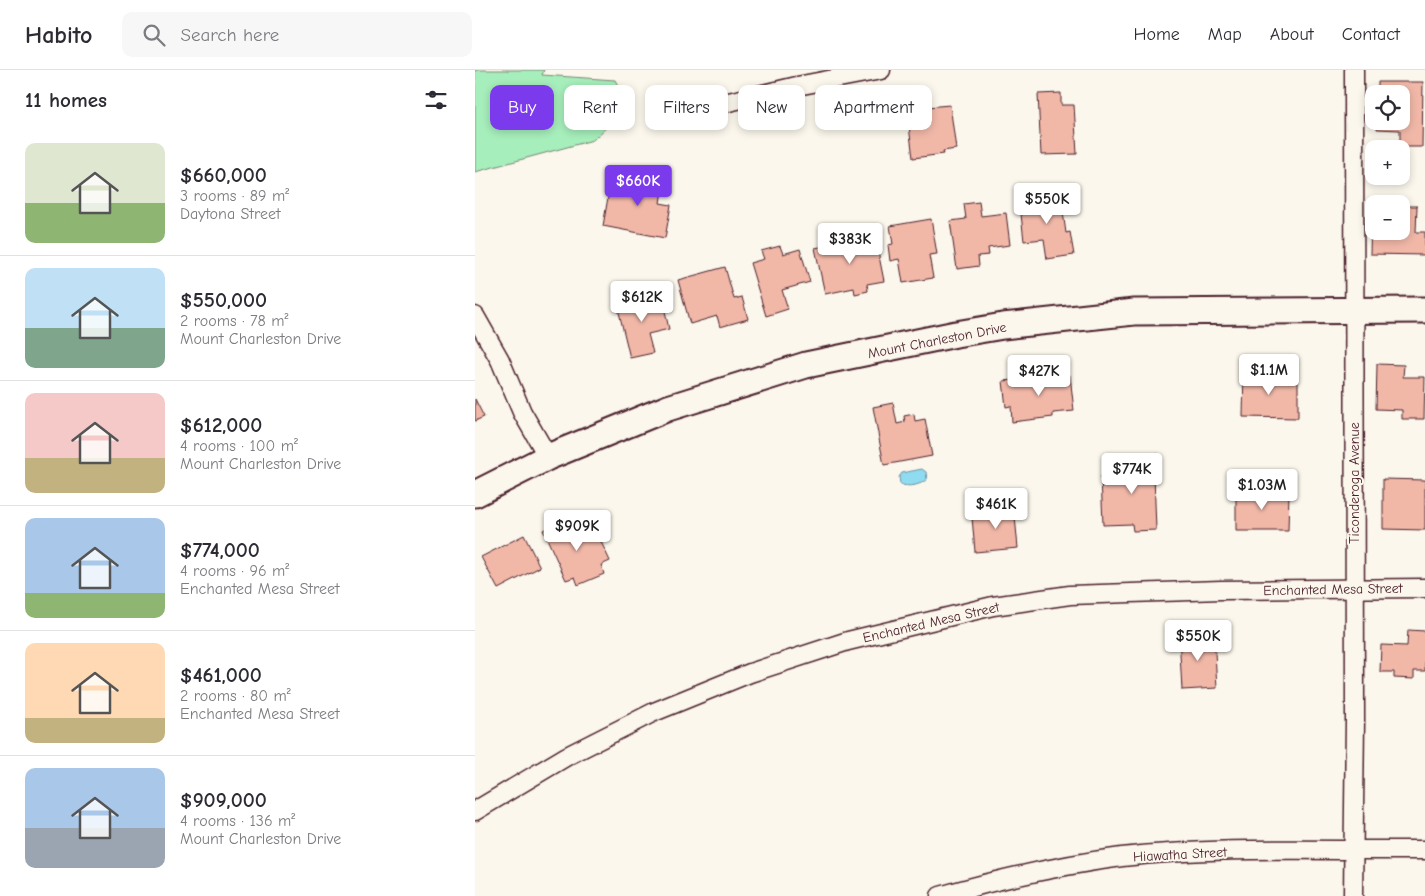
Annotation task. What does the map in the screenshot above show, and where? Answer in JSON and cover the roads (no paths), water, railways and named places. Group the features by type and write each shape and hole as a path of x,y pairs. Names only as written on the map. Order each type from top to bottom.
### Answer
{"street":[{"path":"728,102 797,86 881,70"},
{"name":"Ticonderoga Avenue","path":"1353,896 1354,70"},
{"name":"Mount Charleston Drive","path":"475,494 548,457 669,408 806,365 956,334 1003,326 1134,312 1425,310"},
{"path":"475,316 500,360 522,412 548,457"},
{"name":"Enchanted Mesa Street","path":"475,811 567,756 655,712 750,673 848,641 993,606 1070,595 1425,588"},
{"name":"Hiawatha Street","path":"940,896 1001,879 1072,864 1123,857 1213,851 1425,850"}],"water":[{"path":"922,469 926,472 927,479 925,481 910,486 900,484 899,477 902,473"}]}
